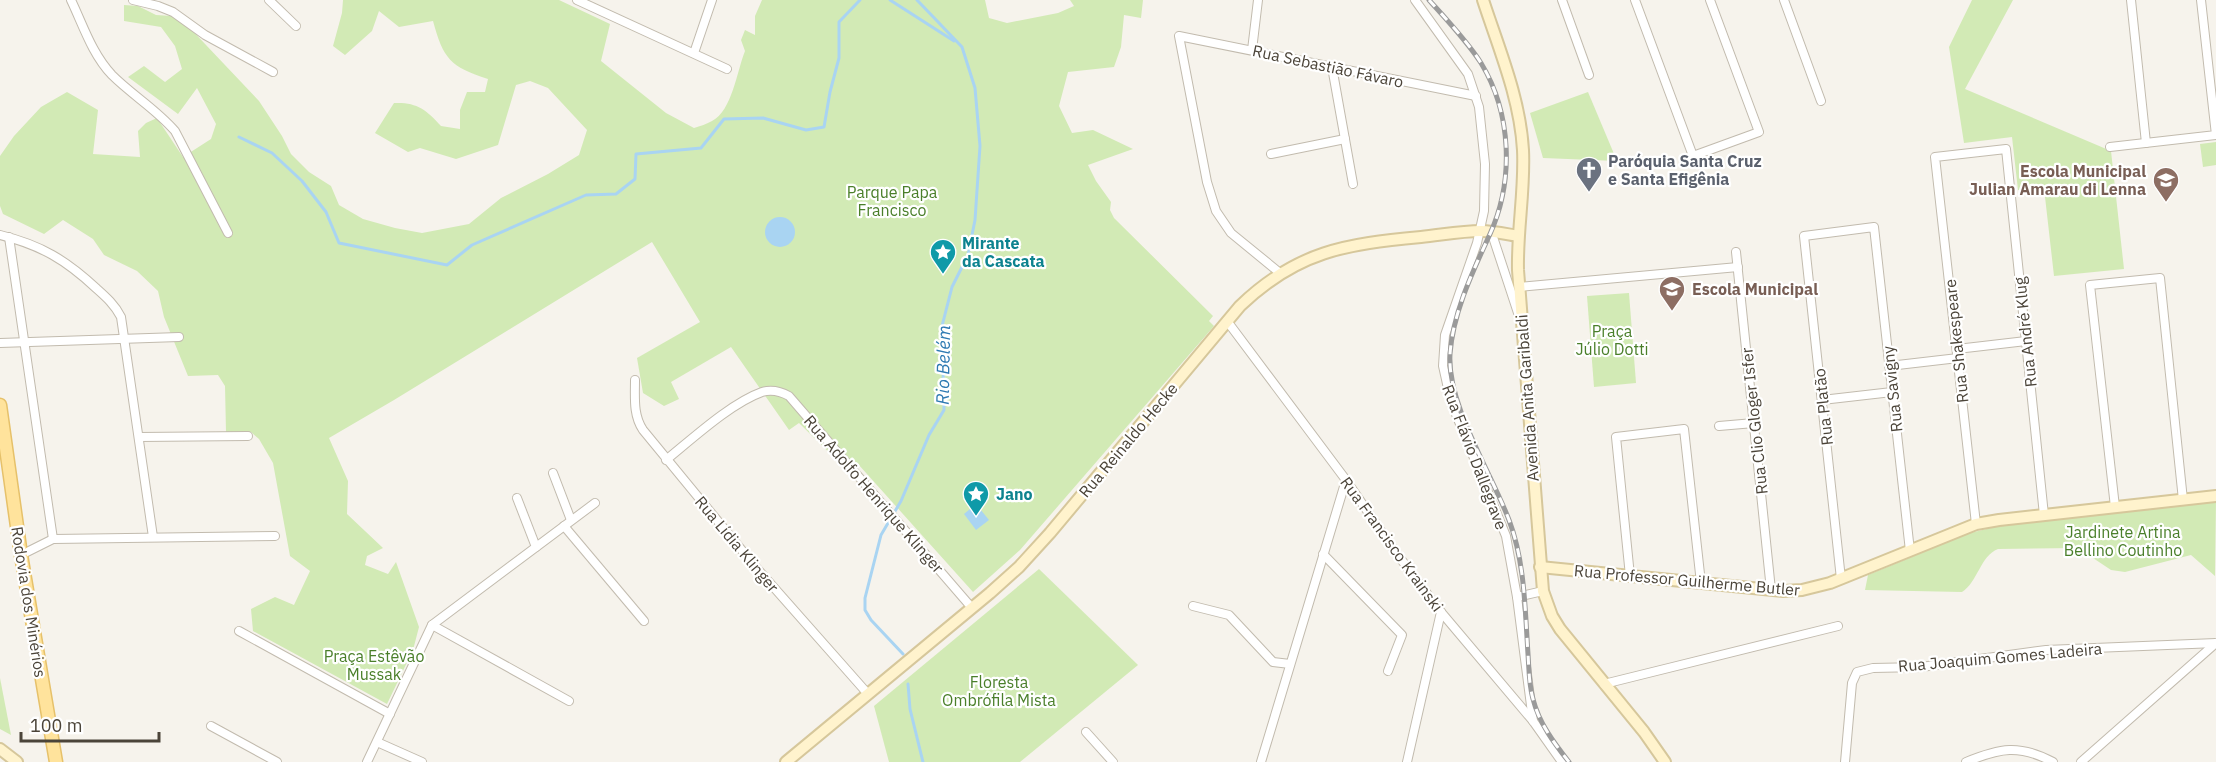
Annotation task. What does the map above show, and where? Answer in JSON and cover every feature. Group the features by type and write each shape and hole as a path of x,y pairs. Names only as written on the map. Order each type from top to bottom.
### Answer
{"main road":[{"name":"Avenida Anita Garibaldi","path":"1483,0 1513,91 1521,128 1523,163 1518,236 1519,287 1543,591 1552,616 1560,629 1665,762"},
{"name":"Rua Reinaldo Hecke","path":"786,762 1019,567 1227,321 1253,293 1280,273 1317,255 1354,244 1486,231 1518,236"},
{"name":"Rodovia dos Minérios","path":"0,405 21,555 56,762"},
{"name":"Rua Professor Guilherme Butler","path":"1540,567 1771,590 1802,590 1841,579 1976,524 2216,496"},
{"path":"0,749 17,762"}],"street":[{"path":"71,0 101,63 122,84 164,118 175,131 228,233"},
{"path":"133,0 173,12 205,35 273,72"},
{"path":"269,0 296,26"},
{"path":"577,0 727,69"},
{"path":"694,53 712,0"},
{"path":"1252,50 1258,0"},
{"name":"Rua Flávio Dallegrave","path":"1415,0 1468,74 1476,96 1482,133 1486,231 1477,243 1449,320 1442,352 1443,366 1451,402 1503,524 1517,597 1533,721"},
{"path":"1562,0 1589,75"},
{"path":"1635,0 1693,156 1759,132 1710,0"},
{"path":"1784,0 1821,101"},
{"path":"2131,0 2146,143"},
{"path":"2110,147 2216,135 2201,0"},
{"name":"Rua Sebastião Fávaro","path":"1280,273 1231,232 1216,211 1207,182 1179,36 1476,96"},
{"path":"1332,67 1353,184"},
{"path":"1271,154 1345,139"},
{"name":"Rua André Klug","path":"1935,157 2006,149 2044,515"},
{"name":"Rua Shakespeare","path":"1935,157 1976,524"},
{"name":"Rua Platão","path":"1841,579 1804,236 1874,227"},
{"name":"Rua Savigny","path":"1874,227 1910,551"},
{"path":"1486,231 1522,324"},
{"path":"0,235 48,250 85,278 117,309 121,317 125,339 153,537"},
{"name":"Rodovia dos Minérios","path":"9,237 53,539"},
{"name":"Rua Clio Gloger Isfer","path":"1736,252 1771,590"},
{"path":"1519,287 1738,267"},
{"path":"2115,507 2090,285 2160,278 2183,500"},
{"name":"Rua Francisco Krainski","path":"1227,321 1441,612 1533,721 1562,762"},
{"path":"0,344 178,337"},
{"path":"1957,349 2026,341"},
{"path":"1889,366 1958,358"},
{"name":"Rua Lídia Klinger","path":"635,380 635,411 638,422 666,460 754,565 868,694"},
{"name":"Rua Adolfo Henrique Klinger","path":"666,460 739,404 762,392 776,390 789,396 972,608"},
{"path":"1822,400 1892,392"},
{"path":"1719,426 1754,423"},
{"path":"1630,576 1616,437 1684,429 1701,583"},
{"path":"139,437 248,436"},
{"path":"553,473 571,520"},
{"path":"1261,762 1346,480"},
{"path":"517,498 536,547"},
{"path":"367,762 432,625 595,503"},
{"path":"564,526 644,621"},
{"path":"21,555 53,539 275,536"},
{"path":"1323,554 1402,635 1388,671"},
{"path":"1517,597 1543,591"},
{"path":"1193,606 1229,615 1273,662 1290,664"},
{"path":"1407,762 1441,612"},
{"path":"432,625 569,700"},
{"path":"1604,684 1838,626"},
{"path":"239,632 390,714"},
{"path":"2081,762 2216,643"},
{"name":"Rua Joaquim Gomes Ladeira","path":"1845,762 1852,683 1857,672 1873,668 1922,667 2030,651 2216,643"},
{"path":"211,726 277,762"},
{"path":"1086,732 1113,762"},
{"path":"377,742 422,762"},
{"path":"1969,761 1992,752 2017,749 2028,751 2053,762"}],"green space":[{"path":"343,0 559,0 610,24 601,61 666,113 694,128 719,116 729,100 745,51 741,40 745,30 755,35 755,16 762,0 985,0 989,18 1007,23 1058,13 1074,6 1070,0 1143,0 1141,18 1124,15 1121,47 1114,67 1068,72 1059,106 1072,133 1093,130 1133,149 1088,165 1111,202 1110,210 1114,218 1213,316 1209,321 1214,326 1020,550 973,592 858,464 849,472 799,423 789,430 731,347 671,382 679,399 664,406 643,393 637,358 700,322 652,242 329,438 348,481 347,514 383,548 367,556 365,565 388,574 396,562 419,627 413,650 387,704 253,631 251,609 275,597 294,605 310,571 290,556 273,463 259,439 251,432 226,432 225,386 218,375 188,376 164,317 158,291 137,271 104,255 93,239 63,220 44,234 3,214 0,206 0,156 14,136 41,107 67,92 98,110 93,154 140,157 138,131 146,123 157,118 183,157 211,139 216,124 197,88 178,114 128,77 144,66 165,82 182,69 175,46 161,27 124,21 124,5 138,6 156,15 172,16 188,26 259,101 291,154 309,172 331,186 339,205 363,219 422,233 469,224 501,198 579,155 587,130 548,88 530,81 516,85 498,145 456,159 420,148 408,152 375,133 394,103 415,105 441,126 460,129 460,110 467,92 485,92 488,79 465,70 450,59 440,44 433,21 399,27 379,11 372,31 345,55 333,46"},
{"path":"1972,0 2013,0 1965,89 2111,151 2124,269 2054,276 2044,188 2018,190 2012,137 1964,143 1949,47"},
{"path":"1588,92 1617,161 1543,158 1530,113"},
{"path":"2216,142 2216,165 2203,167 2200,144"},
{"name":"Praça Júlio Dotti","path":"1629,293 1636,383 1594,387 1587,296"},
{"name":"Jardinete Artina Bellino Coutinho","path":"2216,501 2215,576 2191,555 2125,572 2111,570 2078,548 1998,549 1987,557 1972,582 1962,592 1865,590 1868,575 1970,533 2007,524"},
{"name":"Floresta Ombrófila Mista","path":"1039,569 1138,665 1020,762 889,762 874,706"},
{"path":"0,678 11,735 0,729"}],"water":[{"path":"780,217 791,221 795,232 791,243 780,247 769,243 765,232 769,221"},
{"path":"976,504 989,520 976,530 964,514"}],"waterway":[{"path":"239,137 272,153 302,181 326,212 339,243 447,265 472,245 586,195 616,194 635,179 636,154 701,148 724,119 763,118 806,130 824,127 839,58 839,22 860,0"},
{"path":"890,0 954,41"},
{"name":"Rio Belém","path":"903,654 871,620 865,610 865,598 881,535 901,501 929,435 944,410 942,326 952,287 968,255 975,220 980,146 975,88 962,47 917,0"},
{"name":"Rio Belém","path":"908,684 910,709 923,762"}],"railway":[{"path":"1429,0 1481,63 1499,104 1504,126 1506,170 1503,192 1498,214 1459,307 1450,354 1451,374 1455,395 1463,416 1514,536 1523,586 1530,683 1536,708 1548,732 1569,762"}],"place":[{"name":"Paróquia Santa Cruz e Santa Efigênia","path":"1589,193"},
{"name":"Escola Municipal Julian Amarau di Lenna","path":"2166,203"},
{"name":"Mirante da Cascata","path":"943,275"},
{"name":"Escola Municipal","path":"1672,312"},
{"name":"Jano","path":"976,517"}],"park label":[{"name":"Parque Papa Francisco","path":"892,201"},
{"name":"Praça Estêvão Mussak","path":"374,665"}]}
